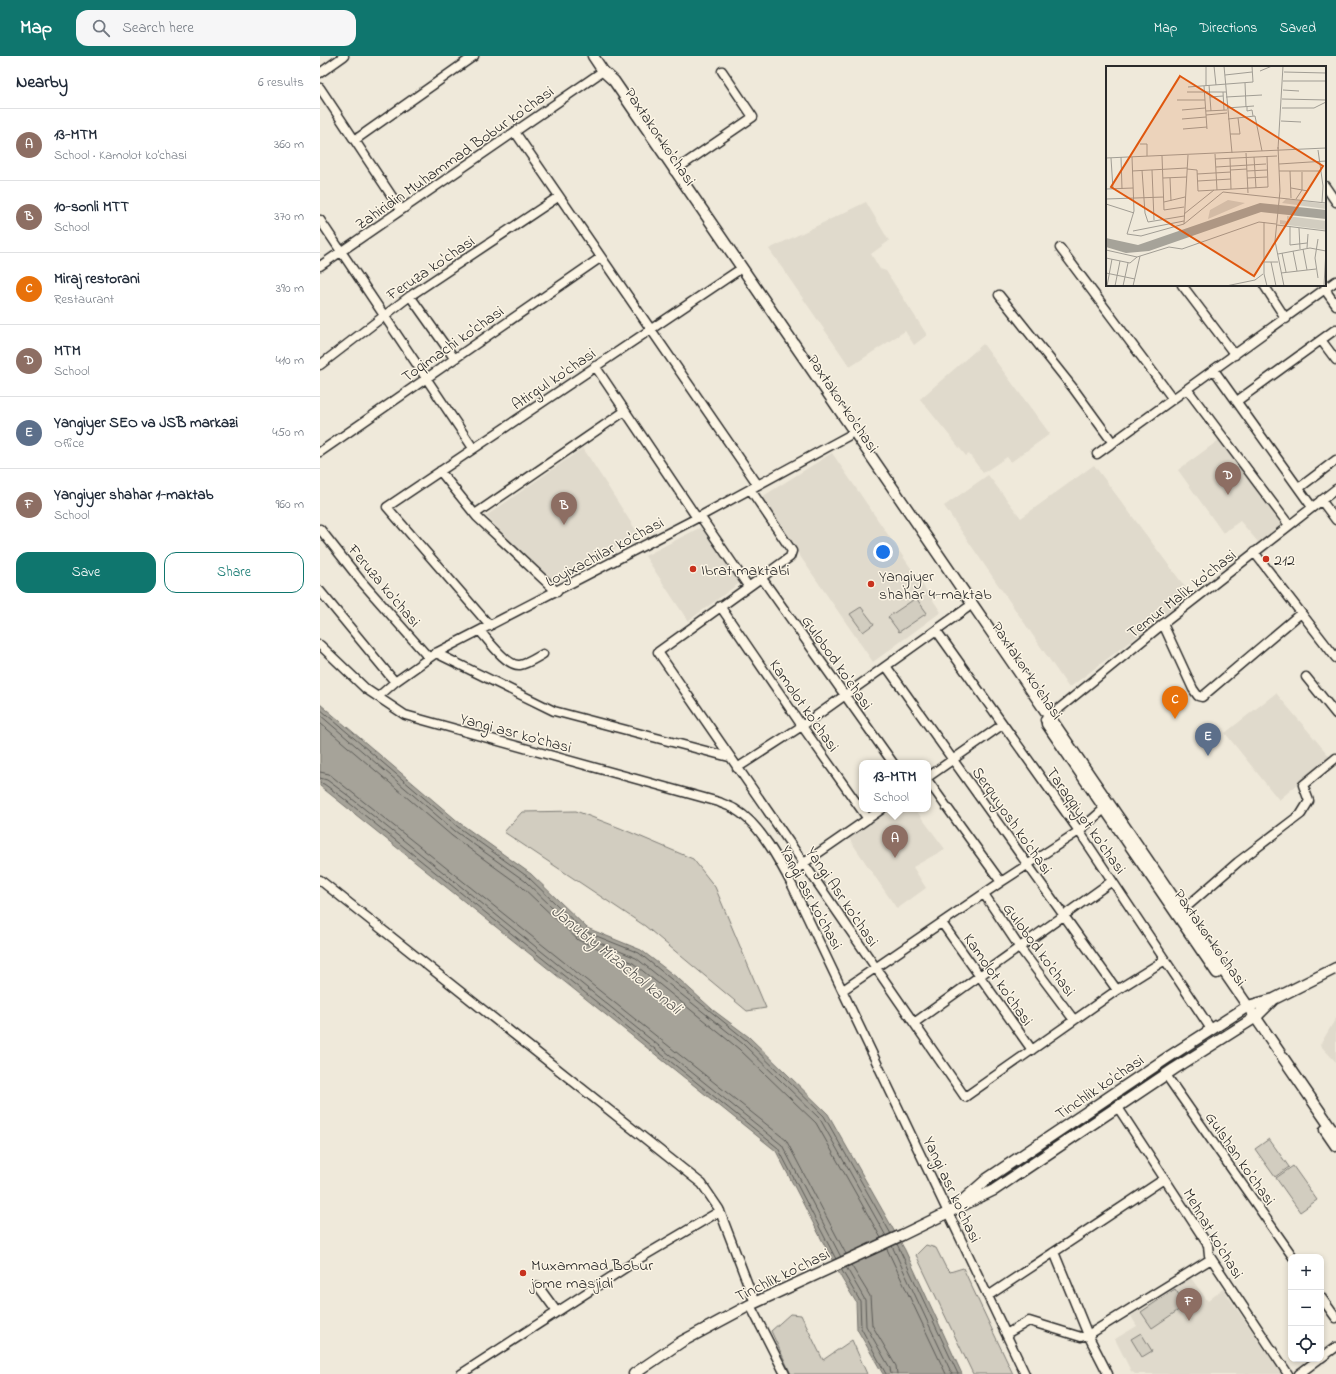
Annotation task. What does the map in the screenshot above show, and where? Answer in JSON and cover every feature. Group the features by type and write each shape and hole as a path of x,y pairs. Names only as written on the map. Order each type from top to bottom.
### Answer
{"main road":[{"name":"Paxtakor ko'chasi","path":"593,56 603,71 614,81 1047,718 1104,809 1336,1135"},
{"name":"Paxtakor ko'chasi","path":"603,71 608,85 848,436 967,608 1183,910 1245,1008"},
{"name":"Tinchlik ko'chasi","path":"949,1212 987,1179 1211,1029 1245,1008 1274,999 1336,968"},
{"name":"Tinchlik ko'chasi","path":"634,1374 681,1342 753,1304 994,1190 1118,1106 1253,1019 1274,999"},
{"name":"Paxtakor ko'chasi","path":"1253,1019 1336,1146"}],"street":[{"path":"320,73 344,56"},
{"path":"355,140 474,56"},
{"name":"Zahiridin Muhammad Bobur ko'chasi","path":"320,266 603,71"},
{"path":"674,171 753,117 722,71"},
{"path":"320,88 401,210"},
{"path":"515,132 600,258 758,484"},
{"path":"1326,187 1336,202"},
{"name":"Feruza ko'chasi","path":"320,365 410,296 558,197"},
{"path":"320,220 473,448"},
{"path":"1060,248 1173,399"},
{"name":"Toqimachi ko'chasi","path":"320,452 426,377 600,258"},
{"name":"Atirgul ko'chasi","path":"490,626 387,507 736,272"},
{"path":"1336,281 1326,285 1328,294 1336,305"},
{"path":"1183,286 1235,355"},
{"path":"1265,286 1286,319"},
{"path":"1097,454 1286,319 1325,286"},
{"path":"999,295 1073,388 1113,443"},
{"path":"410,296 454,358"},
{"path":"1237,401 1336,329"},
{"path":"1321,340 1336,360"},
{"path":"595,366 748,586"},
{"path":"1214,370 1312,507"},
{"path":"1188,390 1289,525"},
{"path":"474,514 625,410"},
{"name":"Loyixachilar ko'chasi","path":"378,697 395,682 432,656 699,517 848,436"},
{"path":"1299,488 1336,460"},
{"path":"440,471 474,514 557,592"},
{"path":"720,606 790,557 792,553 750,489"},
{"name":"Temur Malik ko'chasi","path":"1047,718 1163,624 1336,489"},
{"path":"1321,500 1336,520"},
{"name":"Feruza ko'chasi","path":"320,529 361,581 432,656"},
{"path":"1254,552 1336,658"},
{"name":"Gulobod ko'chasi","path":"761,577 891,760"},
{"path":"322,595 395,682"},
{"name":"Yangi Asr ko'chasi","path":"720,606 658,652 965,1097 1032,1050"},
{"name":"Kamolot ko'chasi","path":"720,606 859,806"},
{"path":"737,768 802,726 967,608"},
{"path":"1163,624 1192,688 1198,696 1202,697 1301,613"},
{"name":"Taraqqiyot ko'chasi","path":"936,630 1079,832 1211,1029"},
{"path":"480,631 506,660 517,665 522,665 543,654"},
{"name":"Yangi asr ko'chasi","path":"320,645 366,689 405,715 718,802 735,809 747,818 769,846 788,877 1025,1374"},
{"path":"432,656 554,710 729,757"},
{"name":"Serquyosh ko'chasi","path":"886,666 1117,990"},
{"path":"1306,677 1336,714"},
{"path":"931,775 1002,725"},
{"path":"1183,910 1238,862 1301,814 1309,801 1303,785 1336,758"},
{"path":"931,785 1001,882"},
{"path":"843,990 876,969 1001,882 1079,832 1104,809"},
{"name":"Kamolot ko'chasi","path":"863,812 868,819"},
{"path":"788,877 804,863 878,812"},
{"path":"320,880 702,1184 720,1211 753,1304 785,1374"},
{"path":"914,1023 1112,881"},
{"name":"Gulobod ko'chasi","path":"984,894 1020,948 1074,1020"},
{"name":"Kamolot ko'chasi","path":"942,923 1032,1050"},
{"path":"1032,1050 1117,990 1166,960"},
{"name":"Gulshan ko'chasi","path":"1166,1075 1291,1254"},
{"name":"Mehnat ko'chasi","path":"1118,1106 1208,1245 1211,1259 1288,1374"},
{"path":"988,1296 1164,1179"},
{"path":"461,1374 642,1256 720,1211"},
{"path":"1054,1252 1088,1335 1108,1374"},
{"path":"1006,1334 1029,1321 1081,1337 1088,1335 1211,1259"},
{"path":"538,1286 557,1312"},
{"path":"1324,1301 1336,1318"},
{"path":"1324,1355 1336,1347"},
{"path":"1299,1374 1315,1362"}],"shaded area":[{"path":"866,202 889,241 871,254 880,269 886,271 927,335 914,345 905,331 850,367 769,249"},
{"path":"983,344 1050,434 1011,462 1007,457 983,473 969,454 966,456 920,399"},
{"path":"1219,440 1282,525 1258,542 1240,521 1223,533 1178,470"},
{"path":"583,448 639,535 553,584 486,516"},
{"name":"Yangiyer shahar 4-maktab","path":"832,453 941,612 873,662 760,498"},
{"path":"1094,465 1191,595 1069,688 944,506 988,475 1021,518"},
{"name":"Ibrat maktabi","path":"703,526 741,582 688,621 645,556"},
{"path":"916,598 927,613 899,632 888,617"},
{"path":"861,607 874,624 863,632 850,614"},
{"path":"1276,693 1330,757 1279,800 1225,733"},
{"path":"576,811 693,859 715,887 766,1008 747,1011 645,926 504,832 522,812"},
{"path":"886,812 917,812 945,849 913,867 926,888 897,909 848,837"},
{"path":"1336,1018 1336,1062 1320,1045"},
{"path":"1231,1022 1233,1025 993,1186 990,1183"},
{"path":"1269,1139 1289,1167 1275,1177 1255,1149"},
{"path":"1293,1166 1317,1200 1300,1212 1276,1178"},
{"path":"926,1245 936,1248 946,1268 950,1272 963,1268 1013,1374 973,1374 916,1255"},
{"path":"1190,1277 1208,1301 1223,1289 1282,1374 1135,1374 1131,1371 1115,1339 1137,1326 1131,1316"},
{"path":"1175,1289 1186,1305 1152,1328 1141,1312"},
{"path":"790,1314 801,1315 823,1360 852,1340 867,1374 791,1374 771,1331"},
{"path":"1141,1333 1152,1351 1142,1357 1131,1339"}],"water":[{"name":"Janubiy Mizachol kanali","path":"320,704 461,824 531,874 587,928 641,950 680,980 713,1010 749,1037 828,1114 905,1250 962,1374 883,1374 857,1329 856,1302 842,1279 776,1151 320,786"}],"place":[{"name":"MTM","path":"1228,495"},
{"name":"10-sonli MTT","path":"564,525"},
{"name":"212","path":"1266,559"},
{"name":"Ibrat maktabi","path":"693,569"},
{"name":"Yangiyer shahar 4-maktab","path":"871,584"},
{"name":"Miraj restorani","path":"1175,719"},
{"name":"Yangiyer SEO va JSB markazi","path":"1208,756"},
{"name":"13-MTM","path":"895,858"},
{"name":"Muxammad Bobur jome masjidi","path":"523,1273"},
{"name":"Yangiyer shahar 1-maktab","path":"1189,1321"}]}
